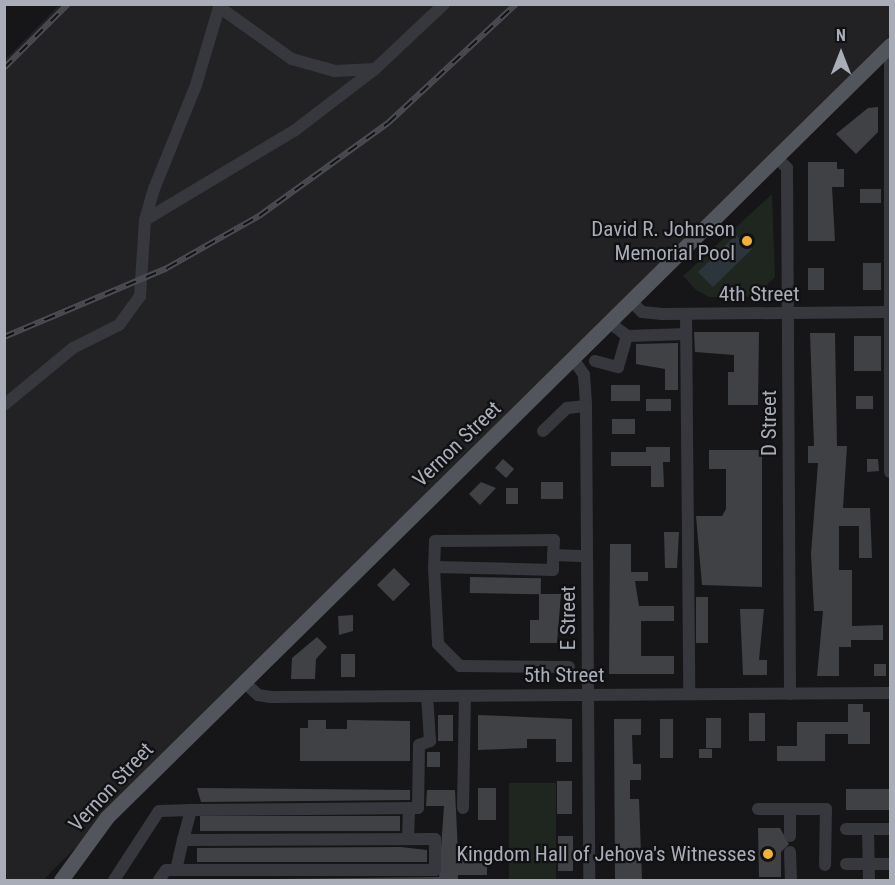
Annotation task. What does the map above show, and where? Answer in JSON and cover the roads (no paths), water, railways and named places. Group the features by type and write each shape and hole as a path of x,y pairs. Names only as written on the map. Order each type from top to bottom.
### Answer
{"main road":[{"name":"Vernon Street","path":"61,880 107,817 632,302 776,157 889,55"}],"street":[{"path":"146,220 294,131 375,69 444,4"},
{"path":"4,405 73,348 119,325 132,310 145,278 146,220 219,6 292,59 335,70 375,69"},
{"path":"889,55 891,472"},
{"name":"D Street","path":"776,157 787,168 790,694"},
{"name":"4th Street","path":"632,302 642,312 686,314 890,312"},
{"path":"686,314 689,694"},
{"path":"610,323 627,336 686,334"},
{"path":"595,361 618,367 627,336"},
{"name":"E Street","path":"573,359 584,375 586,406 590,880"},
{"path":"543,431 567,408 586,406"},
{"path":"434,567 553,570 554,540 435,541 434,567 438,644 460,666 569,667"},
{"path":"553,555 587,556"},
{"name":"5th Street","path":"244,682 258,695 271,697 891,693"},
{"path":"114,880 159,811 418,808 419,745 430,741 427,696"},
{"path":"463,808 465,696"},
{"path":"408,839 409,808"},
{"path":"758,809 826,809 825,865"},
{"path":"790,809 790,836"},
{"path":"176,870 191,810"},
{"path":"846,829 888,829"},
{"path":"868,830 868,880"},
{"path":"159,880 166,870 435,870 435,839 183,840"},
{"path":"790,852 791,880"},
{"path":"846,864 889,864"}],"railway":[{"path":"4,68 68,4"},
{"path":"4,337 167,268 259,216 388,123 516,4"}],"place":[{"name":"David R. Johnson Memorial Pool","path":"747,241"},
{"name":"Kingdom Hall of Jehova's Witnesses","path":"768,854"}]}
